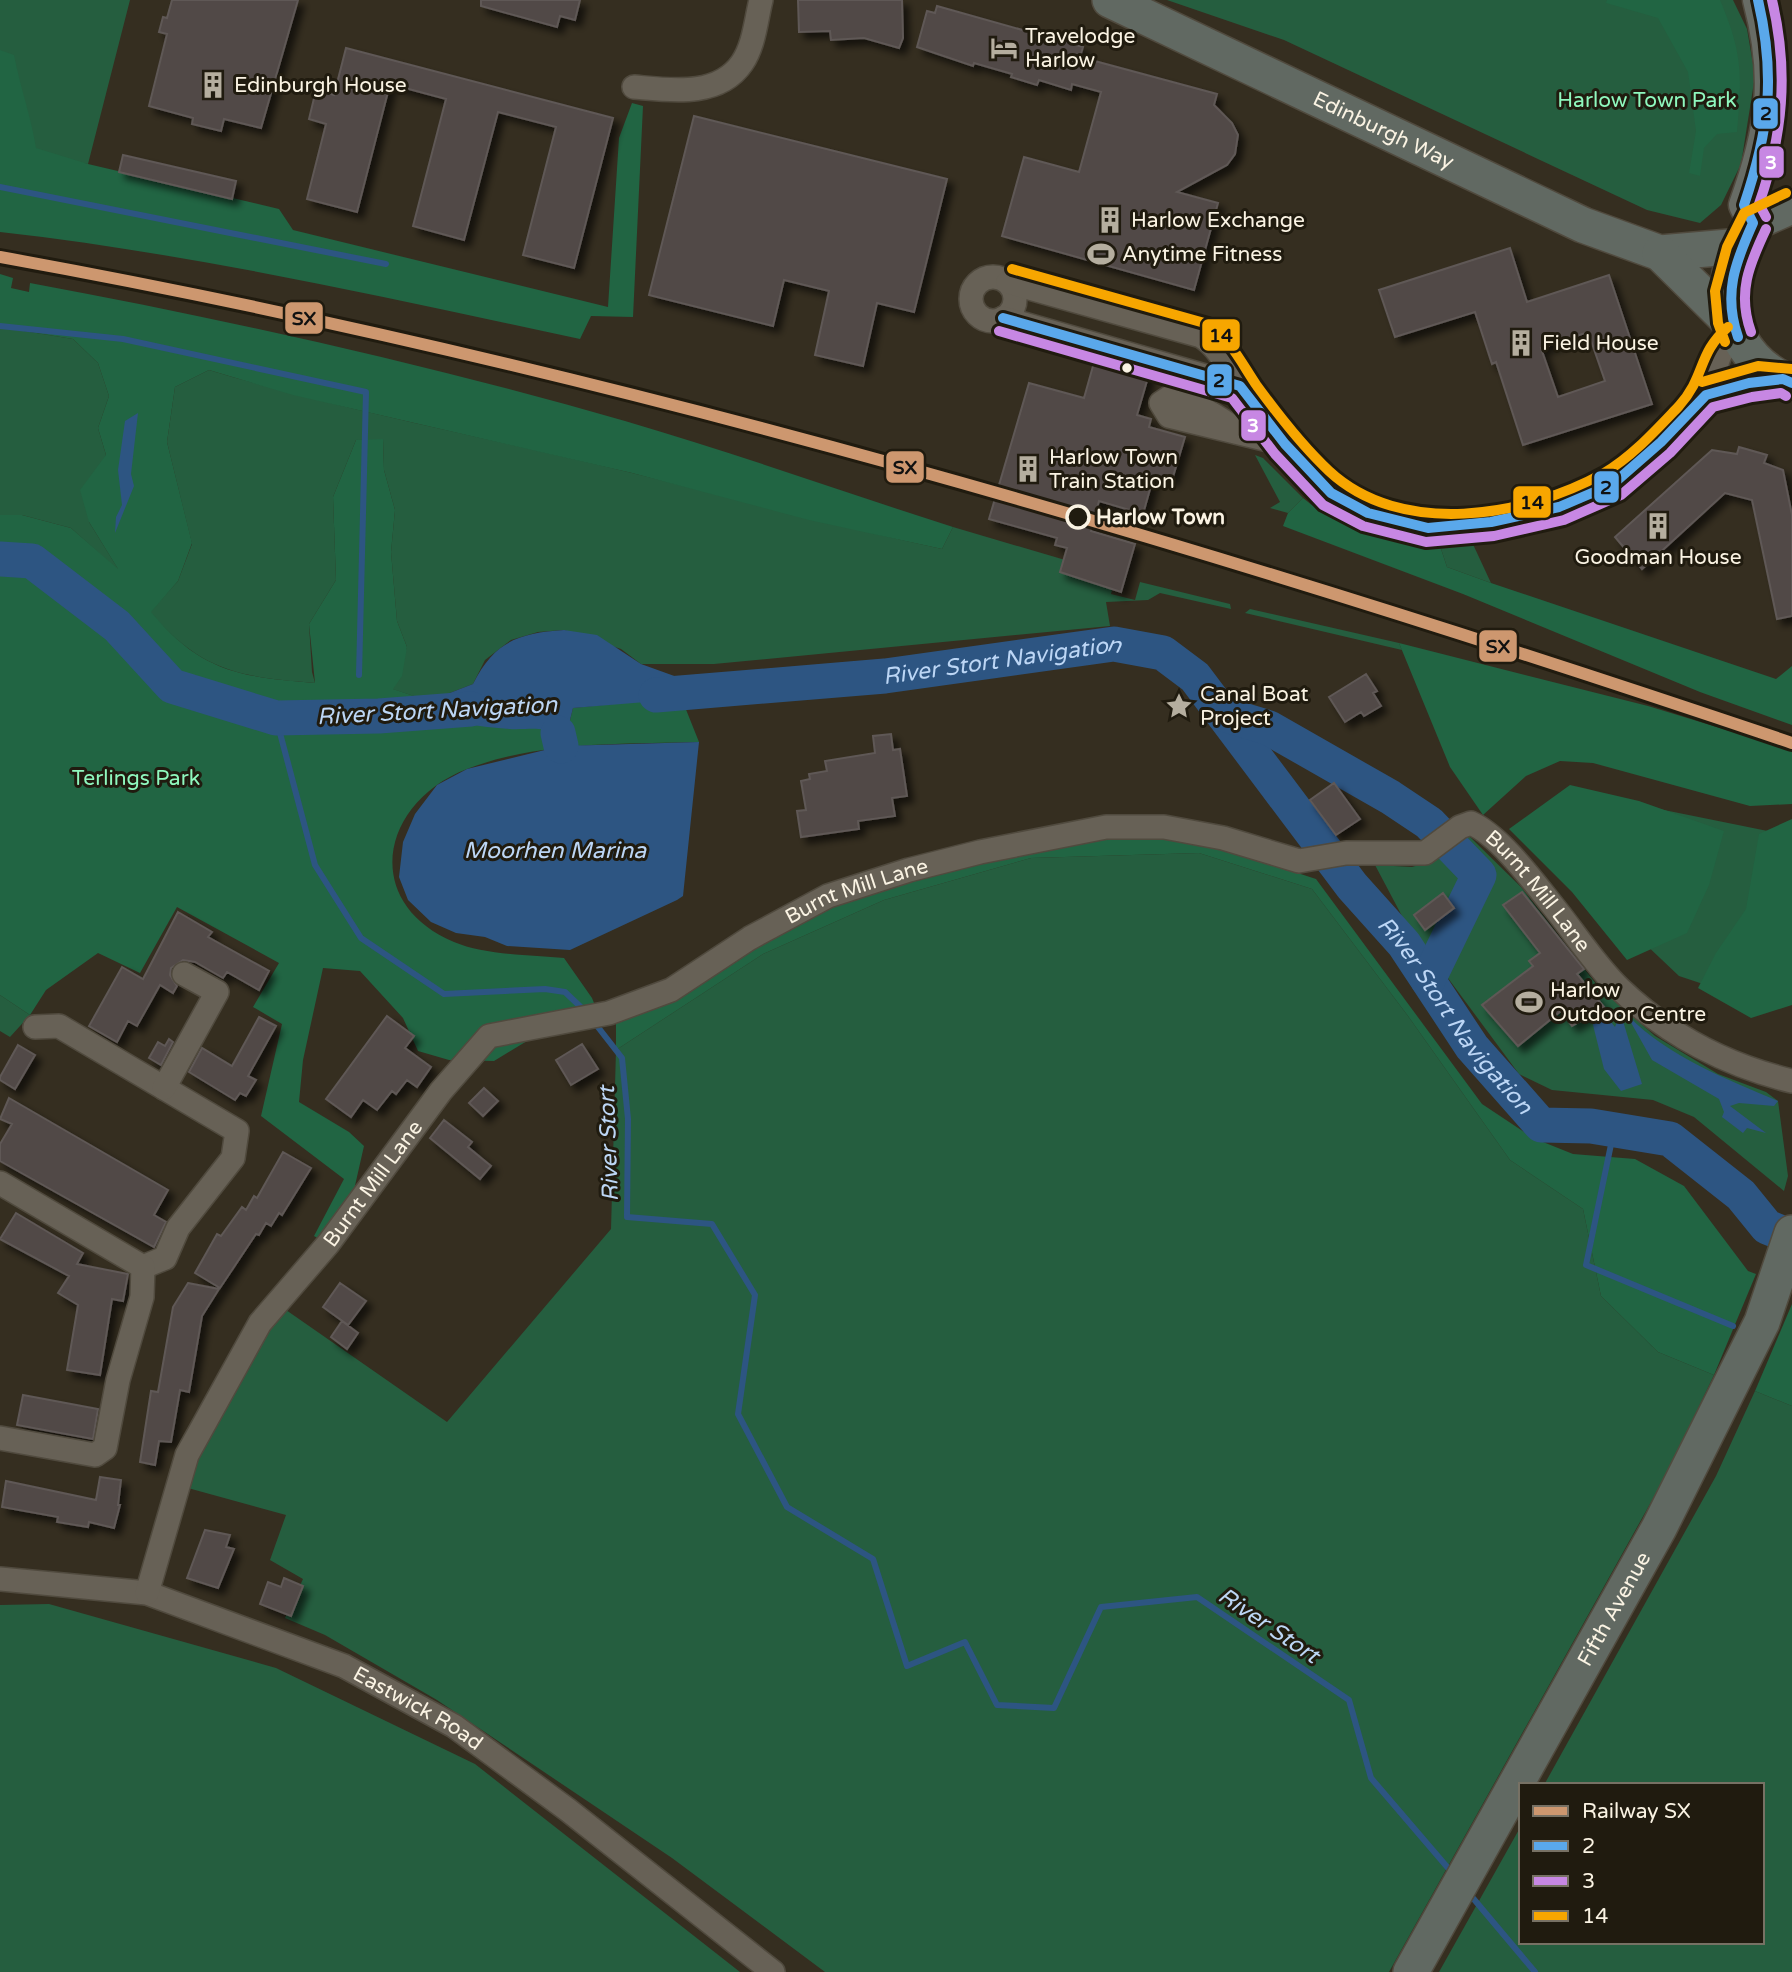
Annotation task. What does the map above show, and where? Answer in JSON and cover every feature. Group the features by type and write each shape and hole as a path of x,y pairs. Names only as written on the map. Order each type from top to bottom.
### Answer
{"highway":[{"name":"Edinburgh Way","path":"1110,0 1546,210 1660,253 1736,331 1765,369 1788,381"},
{"name":"Edinburgh Way","path":"1660,253 1747,234 1792,206"},
{"path":"1736,331 1728,298 1731,271 1747,234"},
{"name":"Fifth Avenue","path":"1411,1972 1659,1528 1762,1322 1792,1233"}],"main road":[{"path":"1747,234 1744,205 1762,156 1770,81 1764,23 1758,0"},
{"path":"1771,0 1792,88"}],"street":[{"path":"634,88 668,91 697,89 722,80 742,65 751,45 761,0"},
{"path":"1008,282 1015,302 1003,318 996,321 982,318 972,307 971,294 984,279 997,277 1201,336 1213,344 1240,386 1285,444 1331,493 1349,504 1399,523 1428,528 1452,528 1559,507 1613,484 1661,442 1706,396 1723,351 1736,331"},
{"path":"1003,318 1240,386"},
{"path":"1706,396 1749,383 1788,381"},
{"path":"1239,432 1285,444"},
{"name":"Burnt Mill Lane","path":"147,1593 187,1455 260,1323 328,1244 341,1222 441,1091 489,1036 609,1013 671,990 750,938 828,896 909,870 980,852 1106,827 1164,827 1223,838 1299,861 1346,853 1431,852 1460,827 1471,823 1492,836 1538,887 1618,987 1640,1007 1695,1045 1728,1061 1792,1081"},
{"path":"164,1087 217,992 184,974"},
{"path":"35,1027 60,1026 237,1131 233,1158 178,1228 164,1258 143,1267"},
{"path":"0,1183 143,1267"},
{"path":"0,1438 96,1455 105,1448 118,1380 142,1297 143,1267"},
{"name":"Eastwick Road","path":"0,1579 147,1593 344,1666 454,1726 568,1810 773,1972"}],"green space":[{"path":"0,0 130,0 88,164 0,152"},
{"name":"Harlow Town Park","path":"1167,0 1733,0 1747,29 1755,76 1741,164 1721,205 1700,223 1647,210 1284,40"},
{"path":"1607,0 1720,0 1733,35 1739,65 1737,132 1717,134 1704,148 1700,176 1689,173 1696,131 1688,72 1658,18 1606,3"},
{"path":"0,50 14,55 36,148 88,164 279,209 293,230 608,307 619,138 632,103 643,106 633,317 591,316 580,339 219,265 0,232"},
{"name":"Terlings Park","path":"0,274 13,278 11,288 29,292 30,283 180,312 404,362 552,401 707,446 953,527 942,549 809,520 632,473 293,395 209,370 175,387 167,442 192,543 178,581 151,612 187,648 224,668 243,674 315,683 309,624 336,580 333,497 356,440 383,439 384,470 395,510 391,552 397,621 407,647 402,676 393,689 429,701 423,713 511,729 536,726 558,733 569,724 573,708 681,697 699,742 611,744 524,753 467,769 438,784 415,804 400,828 393,853 394,878 404,903 424,924 454,942 479,950 564,958 592,998 600,1018 527,1041 494,1061 449,1060 418,1051 403,1018 360,971 323,968 303,1060 299,1102 349,1132 364,1146 354,1190 328,1244 314,1236 344,1179 261,1116 282,1024 253,1007 279,963 177,907 140,973 98,953 46,990 30,1015 0,995 0,515 22,515 71,528 118,569 89,522 80,490 106,455 98,428 109,396 98,363 73,339 0,327"},
{"path":"0,327 73,339 98,363 109,396 98,428 106,455 89,522 120,572 71,528 22,515 0,515"},
{"path":"209,370 367,412 579,460 942,549 953,527 1116,575 1111,594 1135,600 1140,582 1230,604 1231,609 1160,593 1148,600 1106,602 1110,626 714,664 641,664 621,649 564,630 538,632 511,640 485,660 473,684 429,701 392,689 407,647 397,621 391,552 395,510 384,470 383,440 356,440 333,497 336,580 309,624 315,683 244,674 224,668 187,648 150,612 178,581 192,544 167,442 175,387"},
{"path":"1255,455 1263,458 1303,498 1288,513 1270,508 1280,502"},
{"path":"1303,498 1333,518 1367,531 1439,543 1447,567 1491,583 1776,679 1792,666 1792,725 1700,692 1463,594 1283,526 1288,513"},
{"path":"1471,540 1491,583 1447,567 1439,543"},
{"path":"1250,609 1399,643 1402,650 1245,613"},
{"path":"1399,643 1648,706 1792,750 1792,804 1750,806 1593,763 1560,761 1526,776 1483,815 1450,767"},
{"path":"1570,785 1639,801 1724,831 1709,885 1687,933 1627,960 1572,892 1509,829"},
{"path":"1585,794 1792,836 1769,1006 1679,976 1529,834"},
{"path":"1792,819 1792,1005 1751,1018 1698,988 1716,953 1746,909 1759,834"},
{"path":"1139,834 1218,847 1316,879 1482,1104 1533,1138 1573,1154 1635,1159 1684,1186 1748,1271 1756,1274 1714,1375 1658,1352 1601,1296 1583,1209 1510,1160 1408,1016 1312,889 1199,853 1031,858 884,900 763,954 616,1050 616,1019 787,920 1005,851"},
{"path":"1469,836 1521,887 1596,984 1655,1036 1718,1074 1766,1092 1778,1101 1788,1176 1784,1191 1694,1117 1653,1100 1552,1090 1519,1074 1402,916 1375,865 1412,867 1426,863"},
{"path":"1199,853 1312,889 1408,1016 1510,1160 1583,1209 1601,1296 1658,1352 1714,1375 1665,1477 1389,1972 825,1972 672,1858 437,1700 325,1635 285,1618 303,1579 270,1560 286,1515 177,1485 276,1303 447,1422 611,1229 616,1050 763,954 884,900 1031,858"},
{"path":"0,995 30,1015 10,1037 0,1031"},
{"path":"1792,1304 1792,1406 1755,1391"},
{"path":"1755,1391 1792,1406 1792,1972 1439,1972 1519,1830 1519,1944 1764,1944 1764,1783 1545,1783 1716,1476"},
{"path":"49,1604 276,1668 475,1764 740,1972 0,1972 0,1605"}],"water":[{"path":"138,413 131,474 134,486 115,533 116,517 122,505 118,470 125,421"},
{"path":"564,630 597,635 641,664 691,682 702,692 670,700 573,708 569,724 558,733 476,725 423,713 429,701 473,684 490,658 509,642 533,634"},
{"name":"Moorhen Marina","path":"699,742 683,896 677,900 570,950 507,946 485,937 456,933 431,922 408,900 399,877 403,842 415,814 437,785 467,769 561,746"},
{"path":"1262,762 1319,837 1313,841 1256,767"},
{"path":"1602,1011 1615,1027 1620,1014 1625,1012 1640,1027 1677,1053 1717,1075 1778,1101 1774,1106 1739,1103 1730,1106 1766,1133 1747,1128 1743,1133 1722,1117 1724,1112 1719,1099 1652,1060 1629,1019 1623,1021 1642,1084 1621,1091 1604,1069 1592,1021"}],"building":[{"name":"Edinburgh House","path":"172,0 298,0 261,128 224,119 221,131 192,124 193,118 149,106 167,34 159,32 163,17 167,18"},
{"path":"481,0 580,0 575,20 560,16 557,27 481,6"},
{"path":"798,0 902,0 903,38 899,48 864,38 831,40 830,31 799,32"},
{"path":"937,6 1083,47 1080,57 1217,94 1214,105 1232,123 1238,135 1235,154 1227,165 1177,192 1218,203 1194,290 1002,236 1024,157 1079,172 1101,92 1072,84 1071,90 1039,80 1037,85 1011,77 1012,74 974,63 973,66 917,47 927,11 935,13"},
{"path":"346,48 613,118 574,268 523,255 556,127 498,112 464,240 413,226 446,99 390,84 357,212 307,199 326,124 309,119 316,90 334,95"},
{"path":"694,116 947,179 914,312 877,303 863,366 815,355 829,291 784,280 773,326 649,295"},
{"path":"123,155 236,181 232,199 119,172"},
{"name":"Field House","path":"1510,248 1527,302 1609,275 1652,404 1523,445 1496,362 1492,364 1475,312 1395,337 1379,290","holes":["1588,332 1605,381 1558,397 1541,348"]},
{"name":"Harlow Town Train Station","path":"1095,359 1149,374 1137,415 1151,419 1149,427 1185,437 1172,480 1154,475 1143,514 1099,501 1091,531 1135,544 1121,592 1060,572 1067,548 1055,545 1057,538 989,519 1029,383 1084,398"},
{"name":"Goodman House","path":"1739,447 1767,455 1764,463 1783,470 1792,515 1792,616 1777,619 1752,500 1725,493 1642,569 1615,537 1712,450 1737,454"},
{"path":"1366,674 1377,691 1373,693 1381,706 1364,716 1361,712 1345,722 1329,697"},
{"path":"891,734 893,750 900,749 907,796 892,798 895,816 858,821 859,829 801,837 797,811 806,810 801,781 810,779 809,774 827,771 825,761 875,753 873,736"},
{"path":"1334,783 1360,819 1336,835 1310,800"},
{"path":"1522,892 1584,969 1577,974 1604,1007 1572,1026 1561,1011 1518,1046 1482,1005 1533,966 1529,961 1540,953 1503,905"},
{"path":"1443,893 1454,908 1425,930 1414,915"},
{"path":"178,912 212,932 208,937 269,971 259,990 227,972 223,978 195,962 183,960 171,968 170,975 177,986 173,993 160,985 137,1026 128,1021 117,1042 89,1026 122,967 143,979"},
{"path":"387,1016 414,1036 405,1048 431,1067 417,1087 407,1080 396,1094 392,1091 377,1110 363,1100 351,1117 326,1099"},
{"path":"259,1017 276,1026 248,1076 256,1080 246,1096 240,1093 235,1100 189,1072 202,1048 232,1066"},
{"path":"169,1039 173,1042 161,1065 149,1058 158,1042 165,1046"},
{"path":"582,1044 598,1069 571,1085 556,1060"},
{"path":"18,1045 35,1055 15,1089 0,1080 0,1077"},
{"path":"484,1088 498,1101 483,1116 469,1103"},
{"path":"9,1098 168,1190 154,1215 166,1222 154,1247 0,1161 0,1144 12,1124 0,1119"},
{"path":"444,1120 472,1142 468,1147 491,1166 480,1179 430,1138"},
{"path":"283,1152 311,1168 282,1215 279,1213 271,1226 266,1223 259,1235 256,1234 220,1288 195,1273 217,1234 221,1236 242,1207 246,1210 254,1196 257,1198"},
{"path":"16,1213 83,1253 77,1264 128,1274 123,1301 112,1299 100,1375 67,1370 78,1305 58,1293 69,1276 0,1239"},
{"path":"188,1283 219,1289 202,1316 189,1392 180,1390 171,1442 159,1441 155,1465 140,1462 151,1391 158,1392 173,1307"},
{"path":"340,1283 366,1301 348,1325 323,1307"},
{"path":"342,1321 358,1333 347,1349 331,1337"},
{"path":"23,1395 98,1409 93,1439 17,1425"},
{"path":"100,1477 121,1480 120,1505 114,1528 89,1522 88,1527 57,1522 58,1517 2,1507 6,1481 96,1500"},
{"path":"205,1530 230,1535 226,1547 234,1549 218,1588 187,1578"},
{"path":"284,1578 303,1586 291,1616 260,1604 268,1582 281,1587"}],"waterway":[{"path":"0,187 386,264"},
{"path":"0,326 123,339 366,392 359,675"},
{"name":"River Stort Navigation","path":"0,559 32,561 117,626 172,686 276,718 379,716 471,709"},
{"name":"River Stort Navigation","path":"656,695 885,676 1114,644 1163,653 1195,677 1352,886 1404,944 1472,1047 1541,1125 1591,1126 1670,1139 1741,1195 1767,1227 1792,1237"},
{"path":"1223,714 1269,728 1390,797 1429,823 1479,875 1428,980"},
{"name":"River Stort","path":"276,718 315,865 361,938 444,994 545,989 565,992 585,1011"},
{"path":"558,733 561,746"},
{"name":"River Stort","path":"594,1022 622,1058 628,1119 627,1217 712,1224 755,1295 738,1414 787,1507 873,1559 907,1666 965,1642 997,1705 1054,1708 1101,1607 1197,1597 1349,1700 1371,1778 1454,1875"},
{"path":"1614,1130 1586,1265 1733,1326"},
{"name":"River Stort","path":"1467,1891 1535,1972"}],"rail line":[{"name":"SX","path":"0,257 228,301 455,352 681,407 905,467 1351,599 1792,743"}],"transit line":[{"name":"2","path":"1753,223 1744,205 1764,128 1768,79 1764,28 1758,0"},
{"name":"3","path":"1766,217 1759,204 1774,153 1782,78 1781,53 1772,0"},
{"name":"14","path":"1725,342 1718,323 1715,291 1727,247 1744,213 1786,193"},
{"name":"2","path":"1738,337 1731,307 1731,293 1736,265 1753,223"},
{"name":"3","path":"1751,332 1745,292 1750,267 1766,229"},
{"name":"14","path":"1012,269 1208,324 1230,345 1282,419 1329,471 1358,492 1391,506 1427,513 1464,514 1538,501 1604,473 1634,451 1679,406 1694,385 1711,347 1728,327"},
{"name":"2","path":"1003,318 1240,386 1285,444 1331,493 1368,513 1428,528 1491,522 1559,507 1613,484 1661,442 1706,395 1749,383 1783,379 1792,383"},
{"name":"3","path":"999,331 1232,398 1275,454 1323,505 1363,526 1426,542 1494,536 1564,520 1621,495 1670,453 1713,407 1752,397 1781,393 1786,396"},
{"name":"14","path":"1702,382 1758,366 1792,369"}],"place":[{"name":"Travelodge Harlow","path":"1004,48"},
{"name":"Edinburgh House","path":"213,85"},
{"name":"Harlow Exchange","path":"1110,220"},
{"name":"Anytime Fitness","path":"1101,254"},
{"name":"Field House","path":"1521,343"},
{"name":"Harlow Town Train Station","path":"1028,469"},
{"name":"Harlow Town","path":"1078,517"},
{"name":"Goodman House","path":"1658,526"},
{"name":"Canal Boat Project","path":"1179,706"},
{"name":"Harlow Outdoor Centre","path":"1529,1002"}]}
